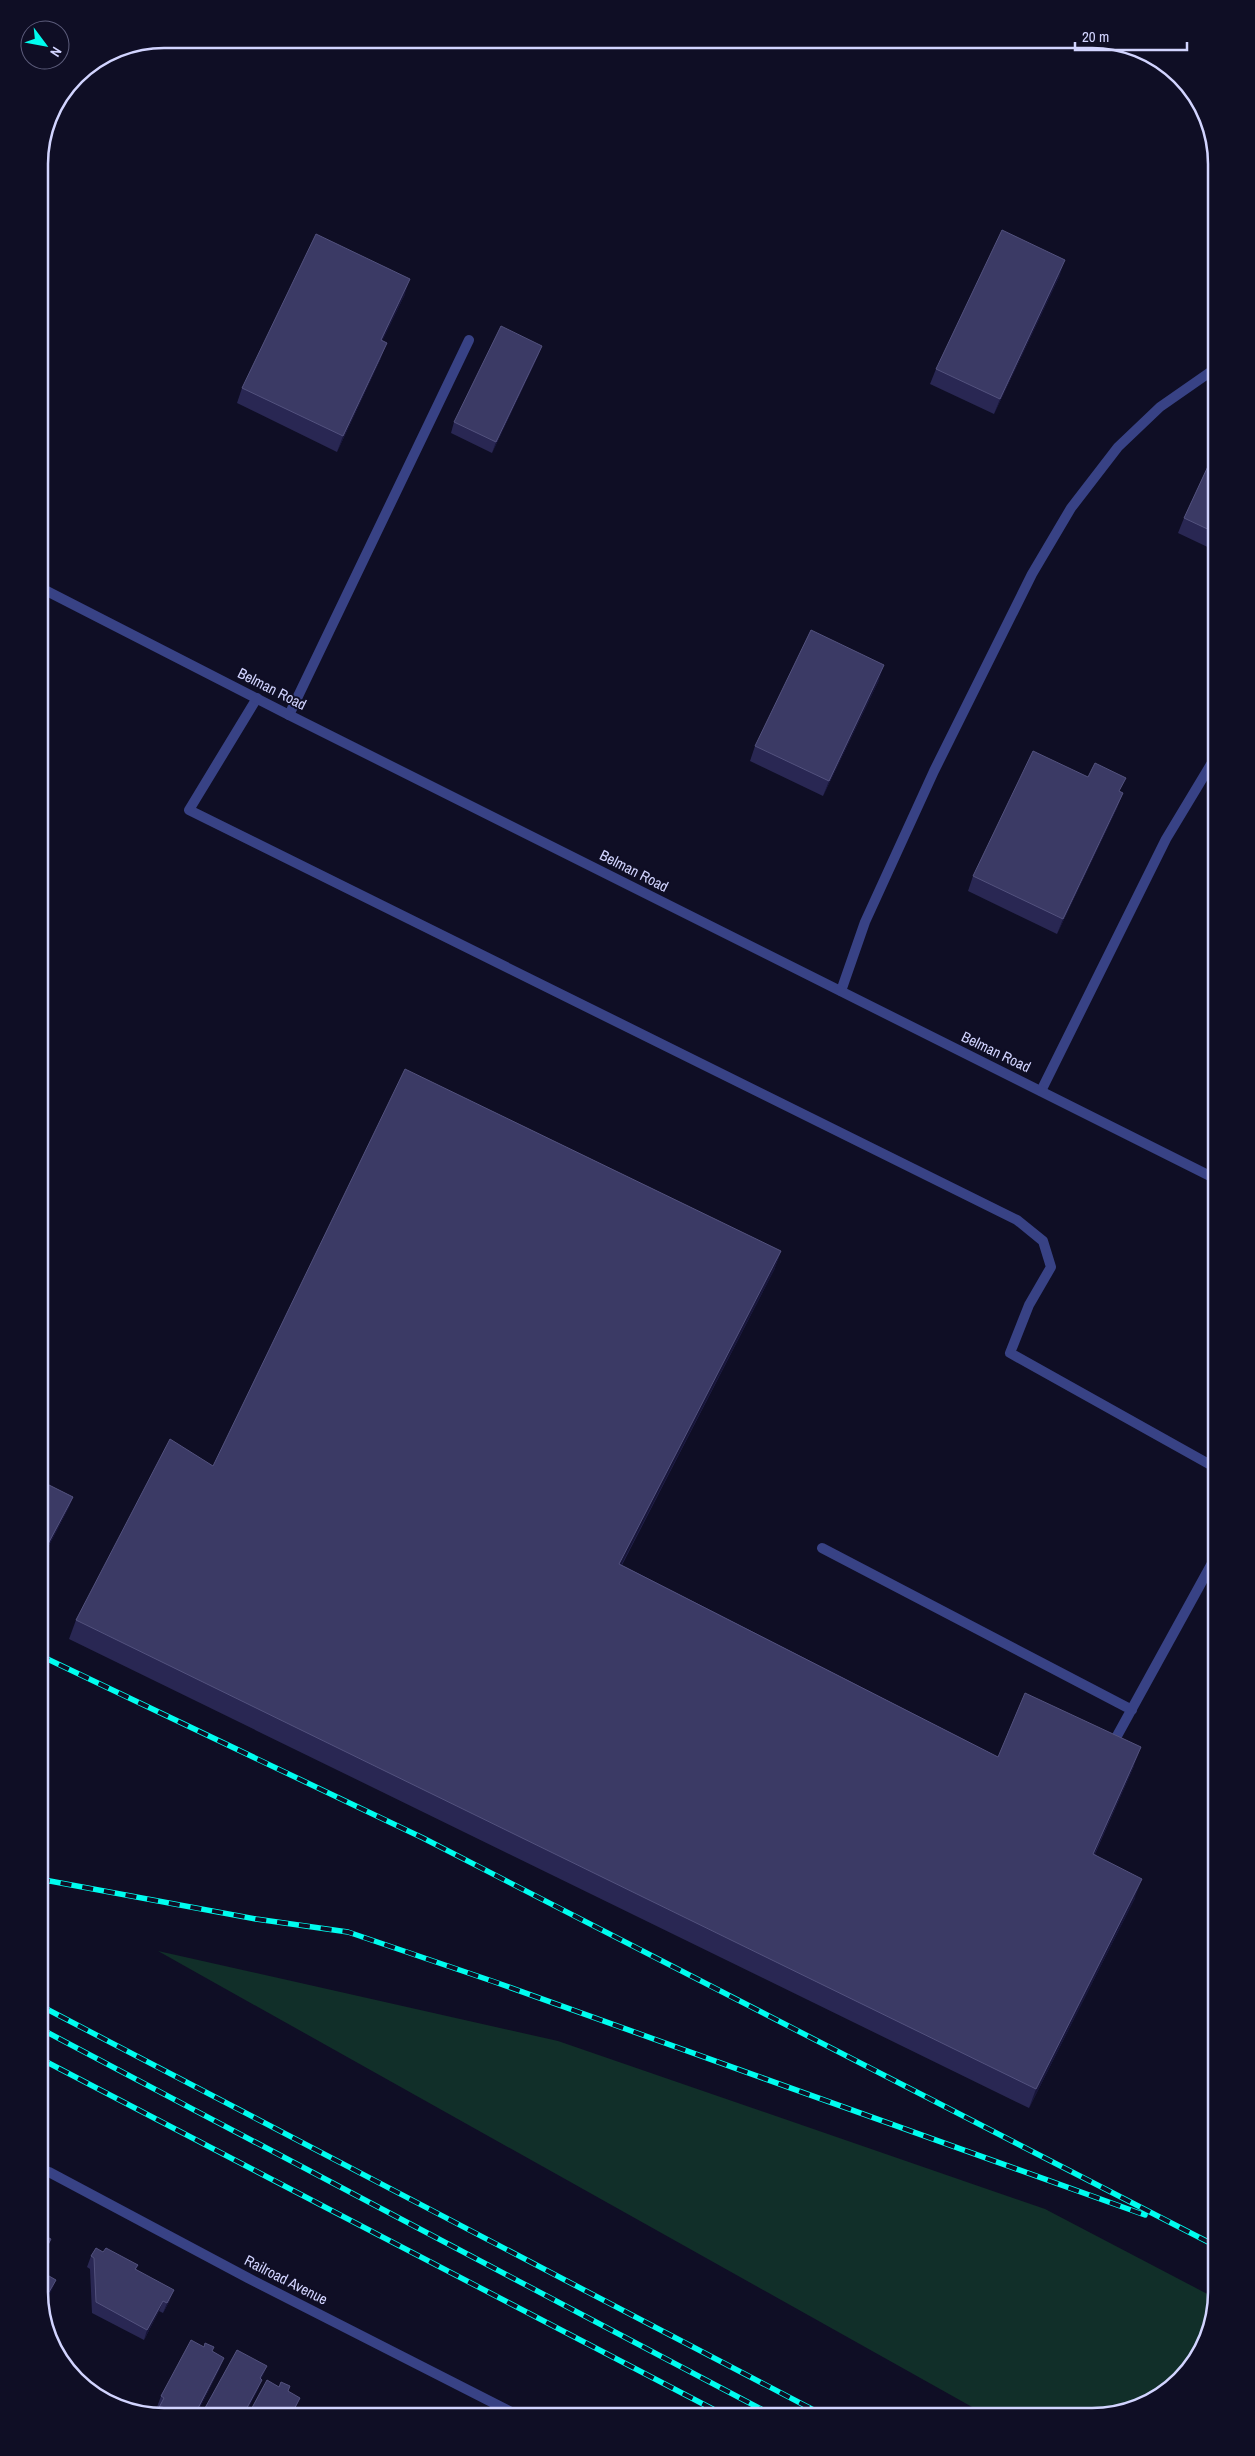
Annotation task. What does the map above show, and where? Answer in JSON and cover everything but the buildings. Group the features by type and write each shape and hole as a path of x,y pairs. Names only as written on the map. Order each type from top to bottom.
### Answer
{"street":[{"path":"289,715 469,340"},
{"path":"841,991 865,922 934,771 1032,574 1061,524 1118,447 1160,407 1208,374"},
{"name":"Belman Road","path":"48,592 289,715 1208,1174"},
{"path":"257,698 189,810 1017,1220 1043,1241 1051,1267 1029,1305 1010,1353 1208,1464"},
{"path":"1041,1091 1166,839 1208,769"},
{"path":"822,1548 1132,1710"},
{"path":"1112,1745 1208,1571"},
{"name":"Railroad Avenue","path":"48,2172 239,2273 503,2408"}],"green space":[{"path":"158,1951 558,2041 1045,2209 1208,2294 1207,2308 1201,2330 1196,2344 1188,2357 1174,2375 1162,2385 1136,2400 1107,2408 974,2408"}],"railway":[{"path":"48,1659 423,1838 1208,2242"},
{"path":"48,1881 256,1919 348,1932 492,1981 1145,2215"},
{"path":"48,2010 810,2408"},
{"path":"48,2033 759,2408"},
{"path":"48,2063 711,2408"}]}
